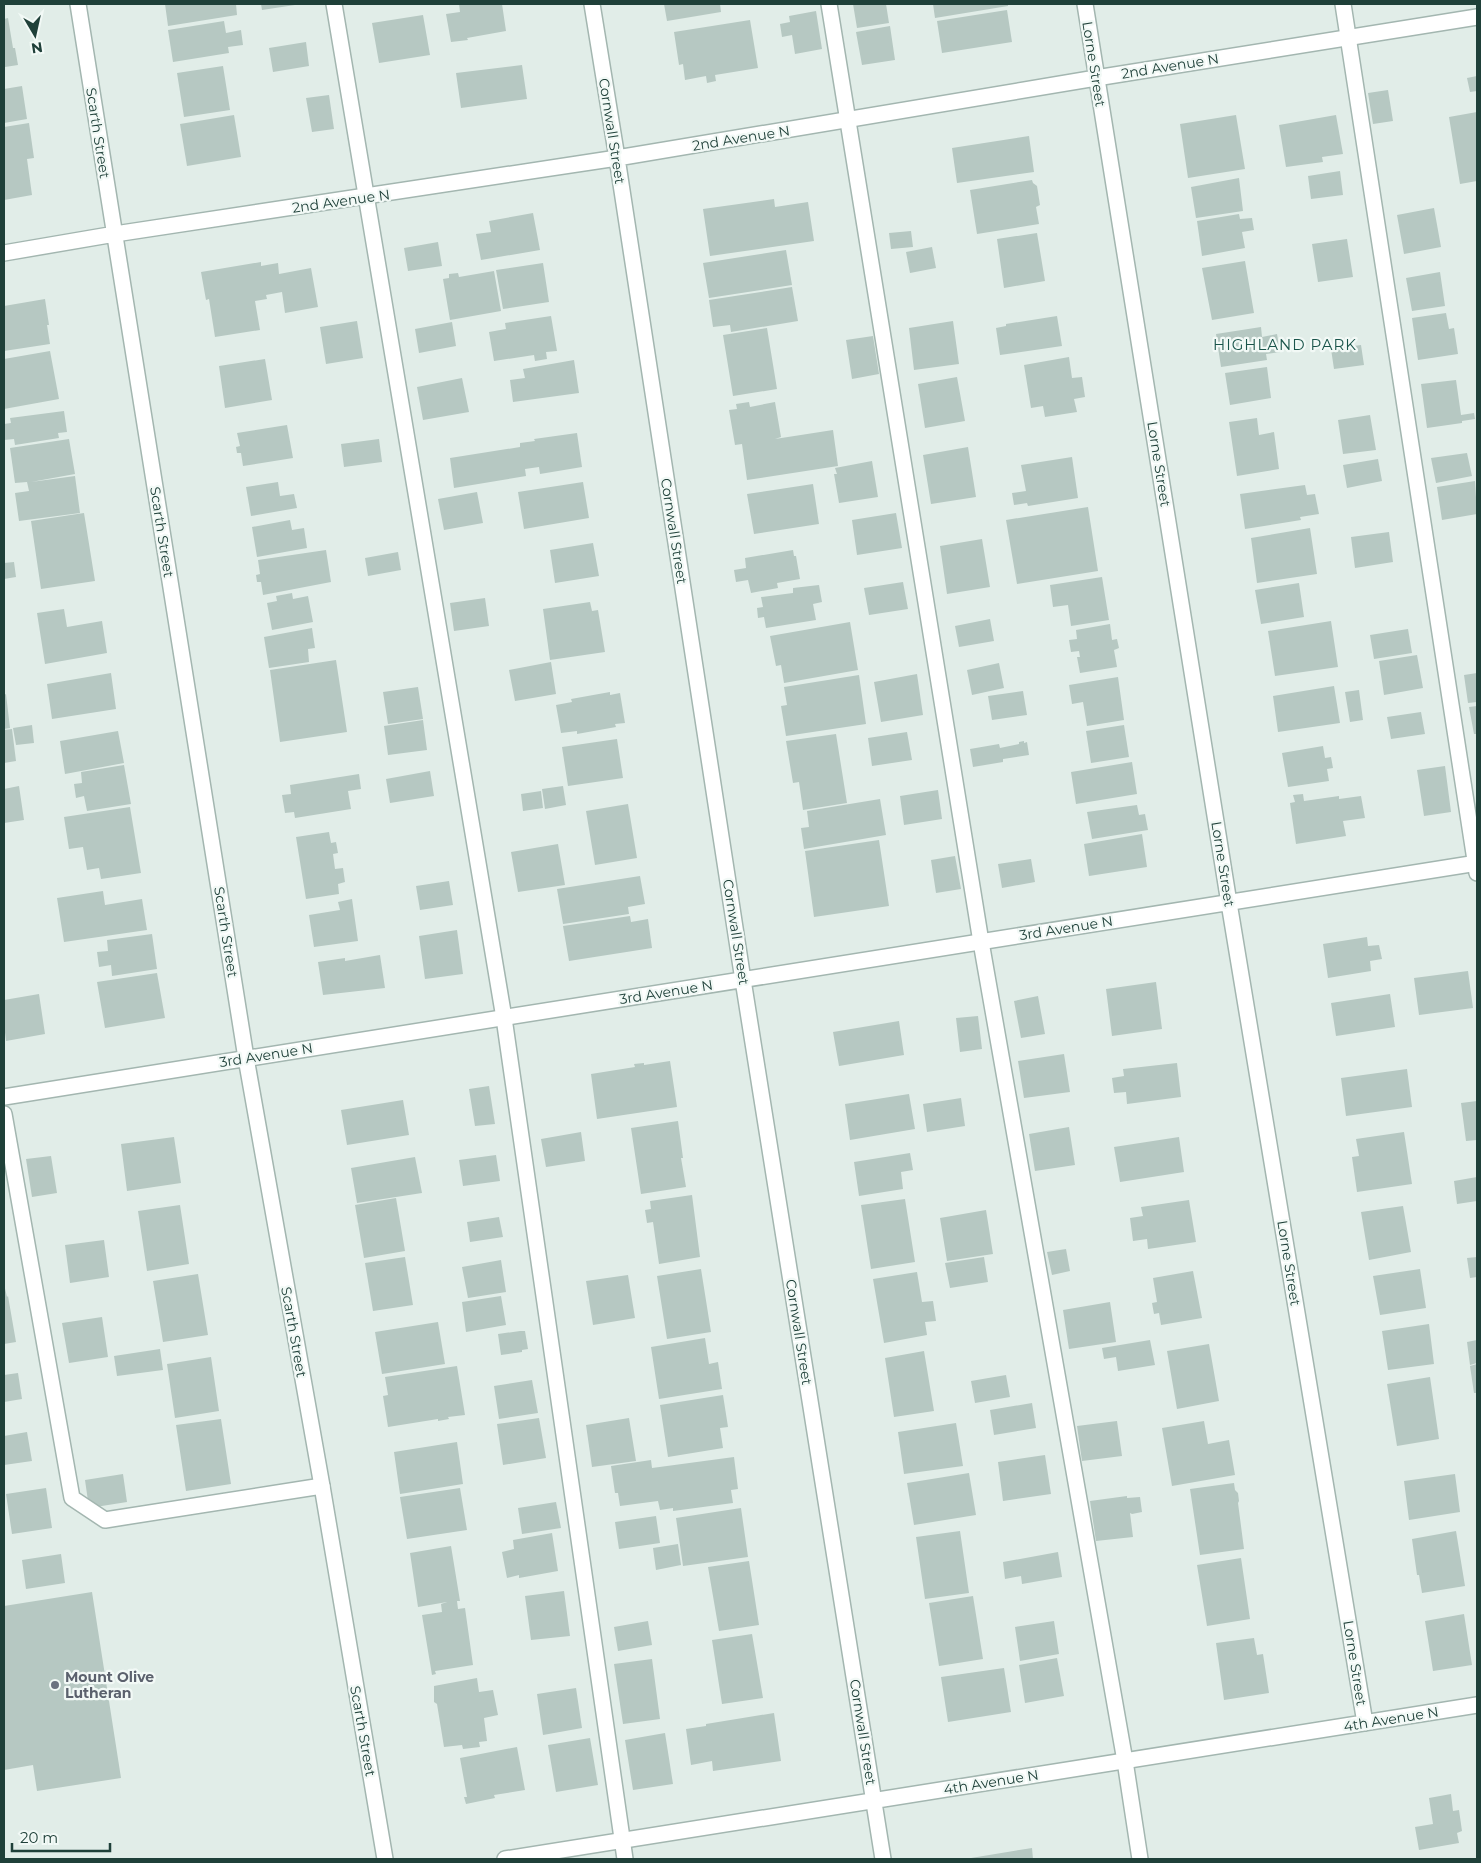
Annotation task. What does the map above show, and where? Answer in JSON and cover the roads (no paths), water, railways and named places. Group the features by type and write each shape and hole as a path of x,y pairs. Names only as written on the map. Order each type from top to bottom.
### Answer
{"street":[{"name":"Scarth Street","path":"78,4 246,1058 322,1486 385,1859"},
{"path":"334,4 504,1018 625,1859"},
{"name":"Cornwall Street","path":"592,4 743,980 883,1859"},
{"path":"829,4 981,942 1125,1761 1140,1859"},
{"name":"Lorne Street","path":"1085,4 1365,1723"},
{"path":"1343,4 1477,867"},
{"name":"2nd Avenue N","path":"4,253 115,234 617,158 1477,17"},
{"name":"3rd Avenue N","path":"4,1097 1230,903 1477,867"},
{"path":"4,1114 72,1498 105,1520 322,1486"},
{"name":"4th Avenue N","path":"505,1859 1477,1705"}],"place":[{"name":"Mount Olive Lutheran","path":"55,1685"}],"district":[{"name":"HIGHLAND PARK","path":"1285,344"}]}
